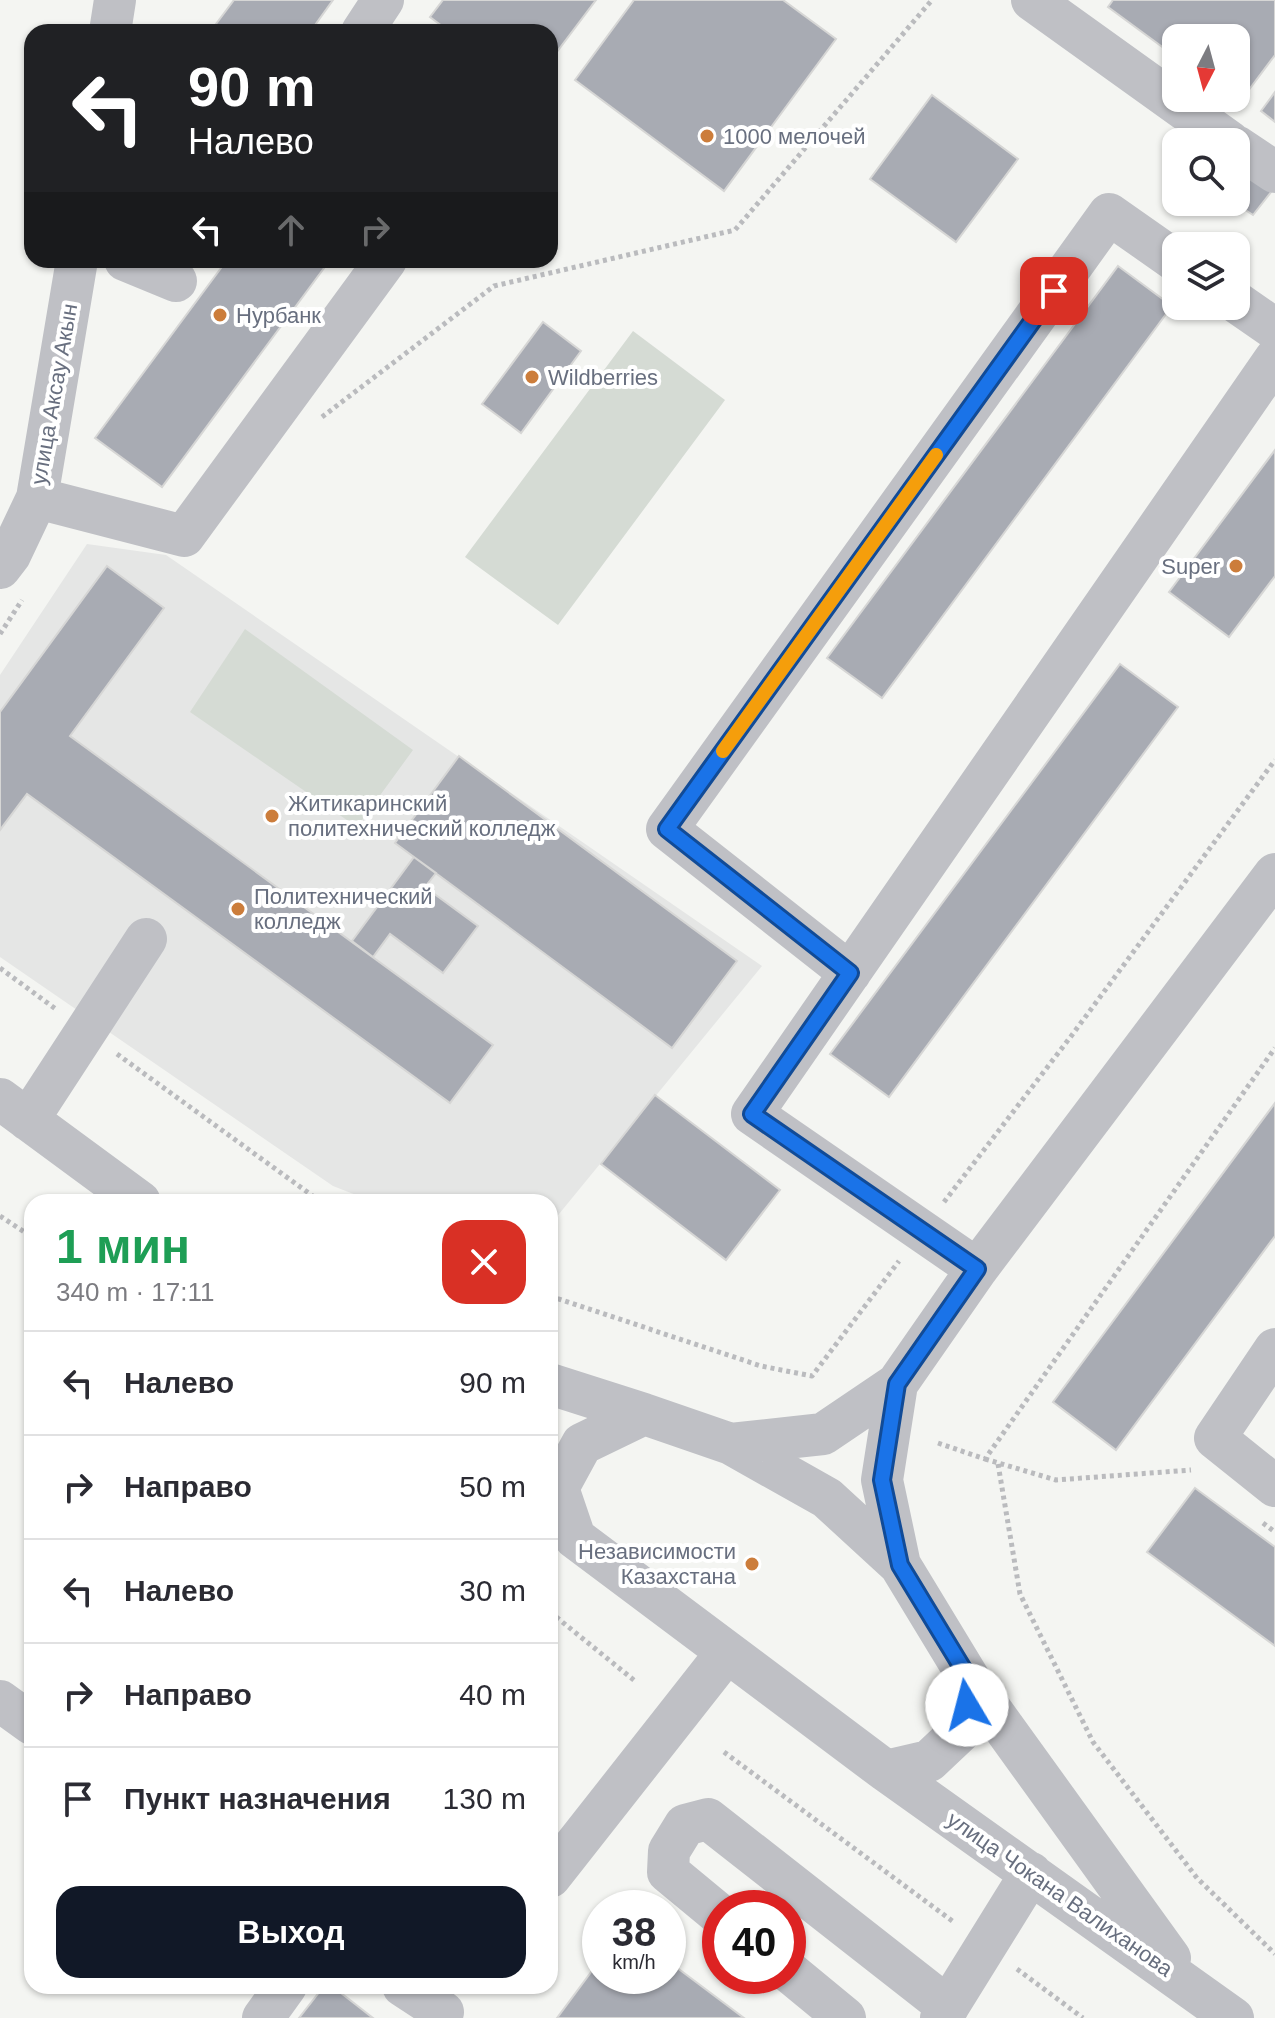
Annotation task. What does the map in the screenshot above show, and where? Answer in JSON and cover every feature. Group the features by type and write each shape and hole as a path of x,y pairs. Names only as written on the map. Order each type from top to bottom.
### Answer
{"street":[{"path":"111,24 115,0"},
{"path":"367,24 383,0"},
{"path":"1049,5 1212,128"},
{"path":"1250,155 1275,172"},
{"path":"850,973 667,829 1109,214 1162,251"},
{"name":"улица Аксау Акын","path":"0,568 10,555 37,498 76,268"},
{"path":"144,268 176,281"},
{"path":"37,498 184,536 380,268"},
{"path":"1250,312 1275,329"},
{"path":"977,1269 752,1114 1275,359"},
{"path":"731,1444 823,1434 897,1384 977,1269 1275,874"},
{"path":"129,1194 14,1110 86,1031 146,939"},
{"path":"1275,1349 1215,1438 1275,1486"},
{"path":"897,1384 882,1480 900,1565"},
{"path":"558,1387 731,1444 827,1498 900,1565 971,1682 1189,1985"},
{"path":"562,1528 558,1488 582,1444 644,1414"},
{"name":"улица Чокана Валиханова","path":"562,1528 886,1771 1233,2018"},
{"path":"558,1867 727,1652"},
{"path":"886,1771 929,1761 964,1728 971,1682"},
{"path":"0,1701 24,1718"},
{"path":"702,1900 668,1872 669,1851 685,1825 708,1819 795,1890"},
{"path":"806,1899 945,2013 1031,1873"},
{"path":"806,1986 845,2018"},
{"path":"263,2018 280,1994"},
{"path":"422,1994 449,2005"}],"path":[{"path":"318,419 494,286 735,230 932,0"},
{"path":"558,1299 761,1366 812,1376 1072,1035 1275,760"},
{"path":"0,968 310,1194"},
{"path":"985,1459 1275,1048"},
{"path":"0,1216 24,1232"},
{"path":"938,1443 1056,1480 1193,1470"},
{"path":"998,1464 1020,1594 1093,1742 1197,1878 1275,1954"},
{"path":"558,1618 635,1681"},
{"path":"724,1752 1083,2018"}],"shaded area":[{"path":"633,331 725,400 558,625 465,557"},
{"name":"Житикаринский политехнический колледж","path":"87,544 166,555 762,966 558,1215 558,1194 354,1194 333,1186 0,957 0,675"},
{"path":"245,629 413,750 357,827 190,712"}],"building":[{"path":"234,0 333,0 316,24 216,24"},
{"path":"443,0 596,0 558,50 558,24 439,24 430,17"},
{"name":"1000 мелочей","path":"634,0 783,0 836,39 724,191 575,80"},
{"path":"1113,0 1275,0 1275,55 1250,88 1250,24 1162,24 1162,47 1108,7"},
{"path":"1275,92 1275,122 1261,111"},
{"path":"932,95 1018,159 956,242 870,179"},
{"path":"1250,170 1275,187 1253,215 1250,213"},
{"path":"1118,266 1162,299 1162,320 882,698 827,658"},
{"path":"221,268 324,268 162,487 95,438"},
{"name":"Wildberries","path":"543,322 581,351 521,433 482,404"},
{"path":"1275,450 1275,576 1229,637 1169,592"},
{"name":"Житикаринский политехнический колледж","path":"107,566 164,608 70,736 493,1045 450,1103 27,794 0,830 0,712"},
{"path":"1120,664 1178,707 889,1097 830,1054"},
{"path":"459,756 737,961 672,1048 395,843"},
{"path":"414,857 436,873 425,887 478,926 443,973 390,934 373,957 352,941"},
{"path":"655,1095 780,1190 726,1260 601,1164"},
{"path":"1275,1103 1275,1236 1116,1450 1053,1402"},
{"path":"1195,1488 1275,1547 1275,1646 1147,1552"},
{"path":"686,1974 702,1986 702,1994 712,1994 744,2018 557,2018 582,1984 582,1994 686,1994"},
{"path":"318,1994 342,1994 373,2018 299,2018"}],"slow traffic":[{"path":"723,751 936,455"}],"place":[{"name":"1000 мелочей","path":"707,136"},
{"name":"Нурбанк","path":"220,315"},
{"name":"Wildberries","path":"532,377"},
{"name":"Super","path":"1236,566"},
{"name":"Житикаринский политехнический колледж","path":"272,816"},
{"name":"Политехнический колледж","path":"238,909"},
{"name":"Независимости Казахстана","path":"752,1564"}],"route":[{"path":"967,1705 971,1682 900,1565 882,1480 897,1384 977,1269 752,1114 850,973 667,829 1054,291"}]}
